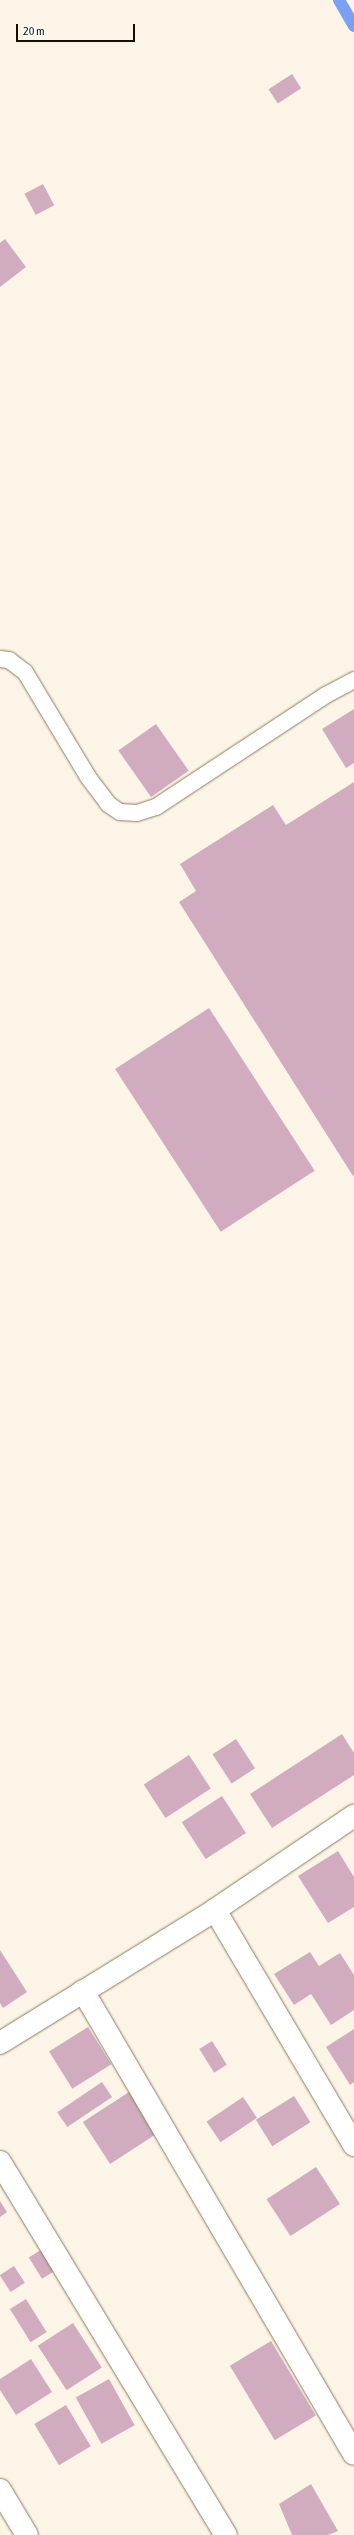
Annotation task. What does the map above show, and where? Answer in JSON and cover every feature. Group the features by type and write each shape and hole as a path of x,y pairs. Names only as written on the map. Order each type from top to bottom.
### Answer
{"street":[{"path":"0,2043 215,1910 354,1816"},
{"path":"215,1910 354,2144"},
{"path":"83,1991 354,2454"},
{"path":"0,2162 226,2535"},
{"path":"0,2490 27,2535"}],"lane":[{"path":"0,659 9,660 25,672 88,777 108,804 120,812 137,813 156,807 326,695 354,680"}],"building":[{"path":"292,74 301,88 278,104 269,89"},
{"path":"43,184 54,205 36,215 24,194"},
{"path":"5,239 26,267 0,287 0,243"},
{"path":"354,709 354,763 346,768 322,729"},
{"path":"156,724 189,771 151,797 118,750"},
{"path":"354,782 353,1176 179,902 196,891 180,864 273,805 286,825"},
{"path":"209,1008 315,1171 221,1232 115,1069"},
{"path":"342,1734 354,1753 354,1775 272,1828 250,1794"},
{"path":"236,1739 255,1768 232,1784 213,1754"},
{"path":"189,1755 211,1789 165,1818 144,1784"},
{"path":"222,1796 246,1833 206,1859 182,1822"},
{"path":"338,1851 354,1877 354,1907 328,1923 298,1876"},
{"path":"0,1950 27,1992 3,2008 0,2003"},
{"path":"310,1952 319,1966 340,1953 354,1975 354,2010 331,2025 311,1994 294,2005 274,1974"},
{"path":"88,2027 111,2064 72,2089 49,2051"},
{"path":"354,2029 354,2082 350,2085 326,2047"},
{"path":"212,2041 227,2065 214,2073 199,2049"},
{"path":"102,2082 112,2097 67,2127 57,2112"},
{"path":"129,2092 156,2134 110,2164 83,2122"},
{"path":"294,2096 310,2122 272,2146 256,2120"},
{"path":"243,2097 257,2118 221,2142 207,2122"},
{"path":"316,2167 340,2204 290,2236 267,2199"},
{"path":"0,2201 7,2212 0,2217"},
{"path":"44,2248 57,2269 42,2279 29,2258"},
{"path":"14,2266 25,2283 11,2292 0,2275"},
{"path":"26,2299 47,2332 31,2342 10,2309"},
{"path":"73,2323 102,2367 67,2390 38,2346"},
{"path":"271,2341 316,2416 275,2440 230,2366"},
{"path":"31,2359 52,2392 16,2415 0,2390 0,2379"},
{"path":"109,2379 135,2425 101,2444 76,2397"},
{"path":"66,2405 91,2446 59,2465 34,2424"},
{"path":"311,2484 338,2531 328,2535 292,2535 279,2504"}],"waterway":[{"path":"339,0 354,26"}]}
